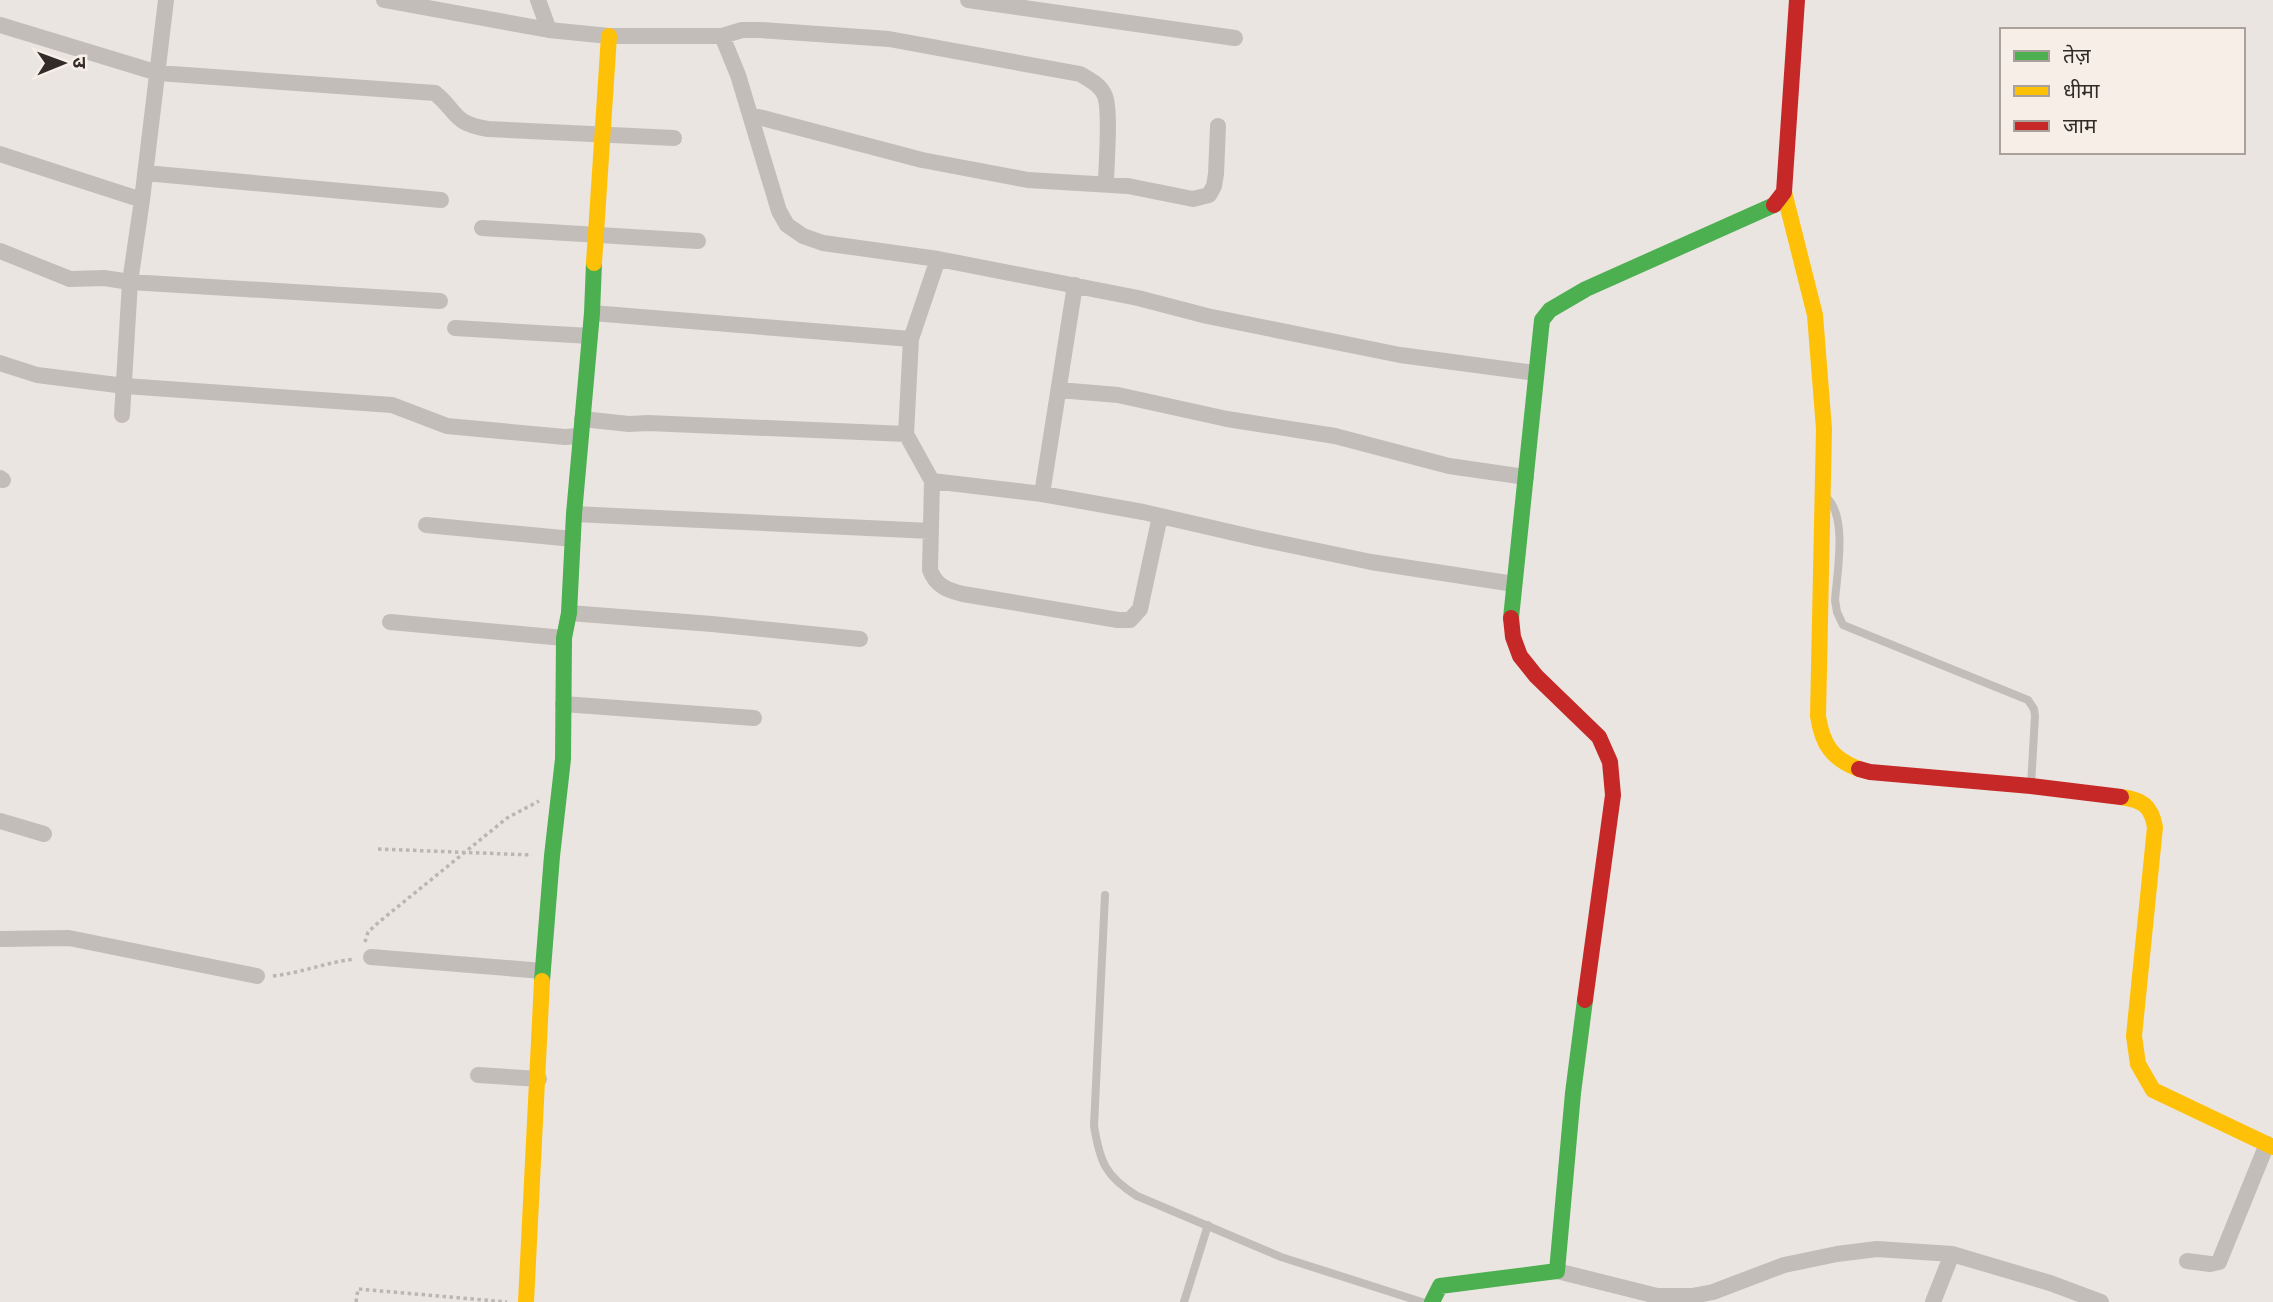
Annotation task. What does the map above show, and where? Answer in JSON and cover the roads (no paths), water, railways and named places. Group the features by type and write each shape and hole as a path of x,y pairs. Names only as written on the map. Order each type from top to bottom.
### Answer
{"street":[{"path":"122,415 130,282 166,0"},
{"path":"384,0 549,30 609,36 722,36 742,30 760,30 889,39 1080,74 1097,85 1105,95 1106,185"},
{"path":"538,0 549,30"},
{"path":"968,0 1235,38"},
{"path":"1797,0 1784,192 1815,314 1824,429 1818,716 1823,743 1829,752 1852,768 1870,772 2031,786 2134,799 2143,801 2151,810 2155,827 2134,1036 2137,1065 2153,1090 2270,1146 2219,1262 2210,1264 2188,1261"},
{"path":"0,24 158,73 435,93 446,102 456,117 469,126 674,138"},
{"path":"526,1302 543,971 563,759 564,638 569,613 574,514 592,313 609,36"},
{"path":"722,36 751,115 779,211 788,225 803,236 823,243 938,259 1075,285 1207,316 1400,355 1535,373"},
{"path":"751,115 922,160 1028,180 1128,186 1192,199 1209,195 1214,186 1218,125"},
{"path":"0,154 142,200"},
{"path":"145,173 441,200"},
{"path":"1557,1271 1573,1093 1612,795 1610,762 1599,737 1535,676 1520,656 1513,637 1510,613 1527,477 1542,320 1550,310 1586,289 1774,206 1784,192"},
{"path":"482,228 698,241"},
{"path":"0,251 69,279 104,278 130,282 440,301"},
{"path":"938,259 911,339 906,434 932,481 930,570 933,578 940,586 963,594 1130,620 1140,609 1160,516"},
{"path":"1042,494 1075,285"},
{"path":"592,313 911,339"},
{"path":"455,328 590,336"},
{"path":"0,363 37,375 125,386 391,405 447,426 565,437 580,436"},
{"path":"1059,390 1118,395 1227,419 1335,436 1449,466 1527,477"},
{"path":"582,419 629,424 906,434"},
{"path":"932,481 1042,494 1160,516 1371,562 1514,584"},
{"path":"574,514 931,531"},
{"path":"426,525 573,539"},
{"path":"569,613 860,639"},
{"path":"390,622 564,638"},
{"path":"563,704 754,718"},
{"path":"0,821 44,834"},
{"path":"0,939 69,938 257,976"},
{"path":"367,958 543,971"},
{"path":"478,1075 539,1079"},
{"path":"1432,1302 1440,1286 1557,1271 1657,1296 1712,1297 1784,1265 1877,1249 1952,1254 2050,1283 2101,1302"},
{"path":"1933,1302 1952,1254"}],"lane":[{"path":"1821,493 1835,506 1838,520 1835,600 1843,625 2028,700 2035,716 2031,786"},
{"path":"1105,895 1094,1126 1098,1150 1108,1172 1119,1184 1138,1196 1281,1257 1422,1302"},
{"path":"1184,1302 1208,1225"}]}
